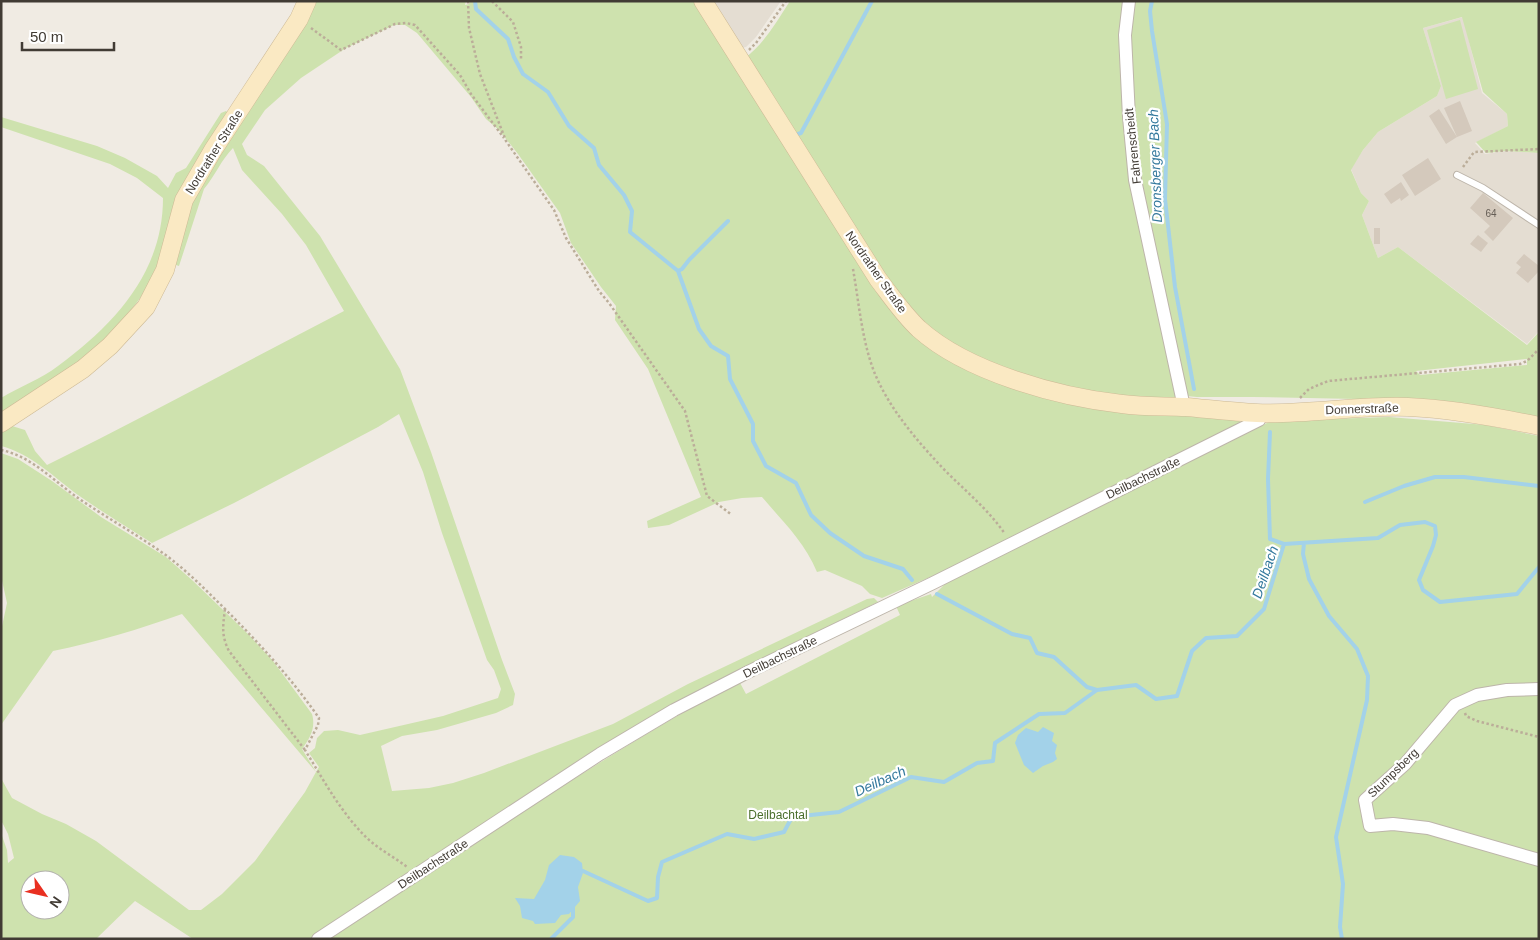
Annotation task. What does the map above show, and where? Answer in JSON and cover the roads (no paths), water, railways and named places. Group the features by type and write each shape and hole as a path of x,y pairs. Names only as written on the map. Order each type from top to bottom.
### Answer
{"main road":[{"name":"Nordrather Straße","path":"703,1 878,279 903,313 930,337 965,359 1030,384 1092,400 1122,404 1184,407"},
{"name":"Nordrather Straße","path":"1,423 83,369 110,346 146,308 165,270 184,200 213,150 304,8"},
{"name":"Donnerstraße","path":"1184,407 1258,413 1408,407 1486,415 1539,426"}],"street":[{"name":"Fahrenscheidt","path":"1129,1 1125,35 1129,116 1135,180 1184,407"},
{"name":"Deilbachstraße","path":"318,939 600,754 674,710 1259,420 1258,413"},
{"name":"Stumpsberg","path":"1539,689 1507,690 1477,695 1455,705 1405,764 1365,800 1370,826 1393,824 1428,828 1539,860"}],"lane":[{"path":"1457,175 1483,188 1539,225"}],"water":[{"path":"1043,727 1054,733 1052,741 1057,745 1055,753 1057,759 1033,773 1024,765 1015,743 1018,735 1026,728 1038,732"},
{"path":"560,855 574,857 582,863 583,873 578,887 580,901 569,914 561,915 555,923 535,924 533,921 522,918 520,906 515,898 534,899 545,880 549,865"}],"waterway":[{"path":"475,1 476,9 508,39 514,57 523,74 548,92 569,126 594,148 599,165 624,195 632,211 630,232 678,271 699,329 711,346 728,356 730,379 753,424 753,441 766,466 796,483 811,515 830,533 864,556 903,569 912,580"},
{"path":"795,135 801,133 872,1"},
{"name":"Dronsberger Bach","path":"1152,1 1150,11 1152,31 1167,124 1165,199 1175,287 1194,389"},
{"path":"678,271 728,221"},
{"name":"Dronsberger Bach","path":"1270,432 1268,479 1270,539 1284,544"},
{"path":"1365,502 1404,486 1435,477 1464,477 1539,486"},
{"name":"Deilbach","path":"579,871 583,871 648,901 657,898 658,877 662,862 727,834 754,839 784,832 792,817 839,812 911,777 944,782 977,763 993,761 995,743 1039,714 1065,713 1097,690 1136,685 1156,699 1177,696 1192,651 1206,638 1237,636 1264,609 1284,544 1378,538 1400,525 1425,522 1435,526 1436,535 1419,580 1423,590 1440,602 1517,594 1539,567"},
{"path":"1304,543 1303,554 1309,579 1329,616 1357,649 1368,676 1367,700 1336,837 1343,884 1340,927 1342,939"},
{"path":"937,594 1012,634 1030,638 1037,653 1054,657 1087,687 1097,690"},
{"name":"Deilbach","path":"551,939 573,917 573,905"}],"park label":[{"name":"Deilbachtal","path":"778,815"}]}
